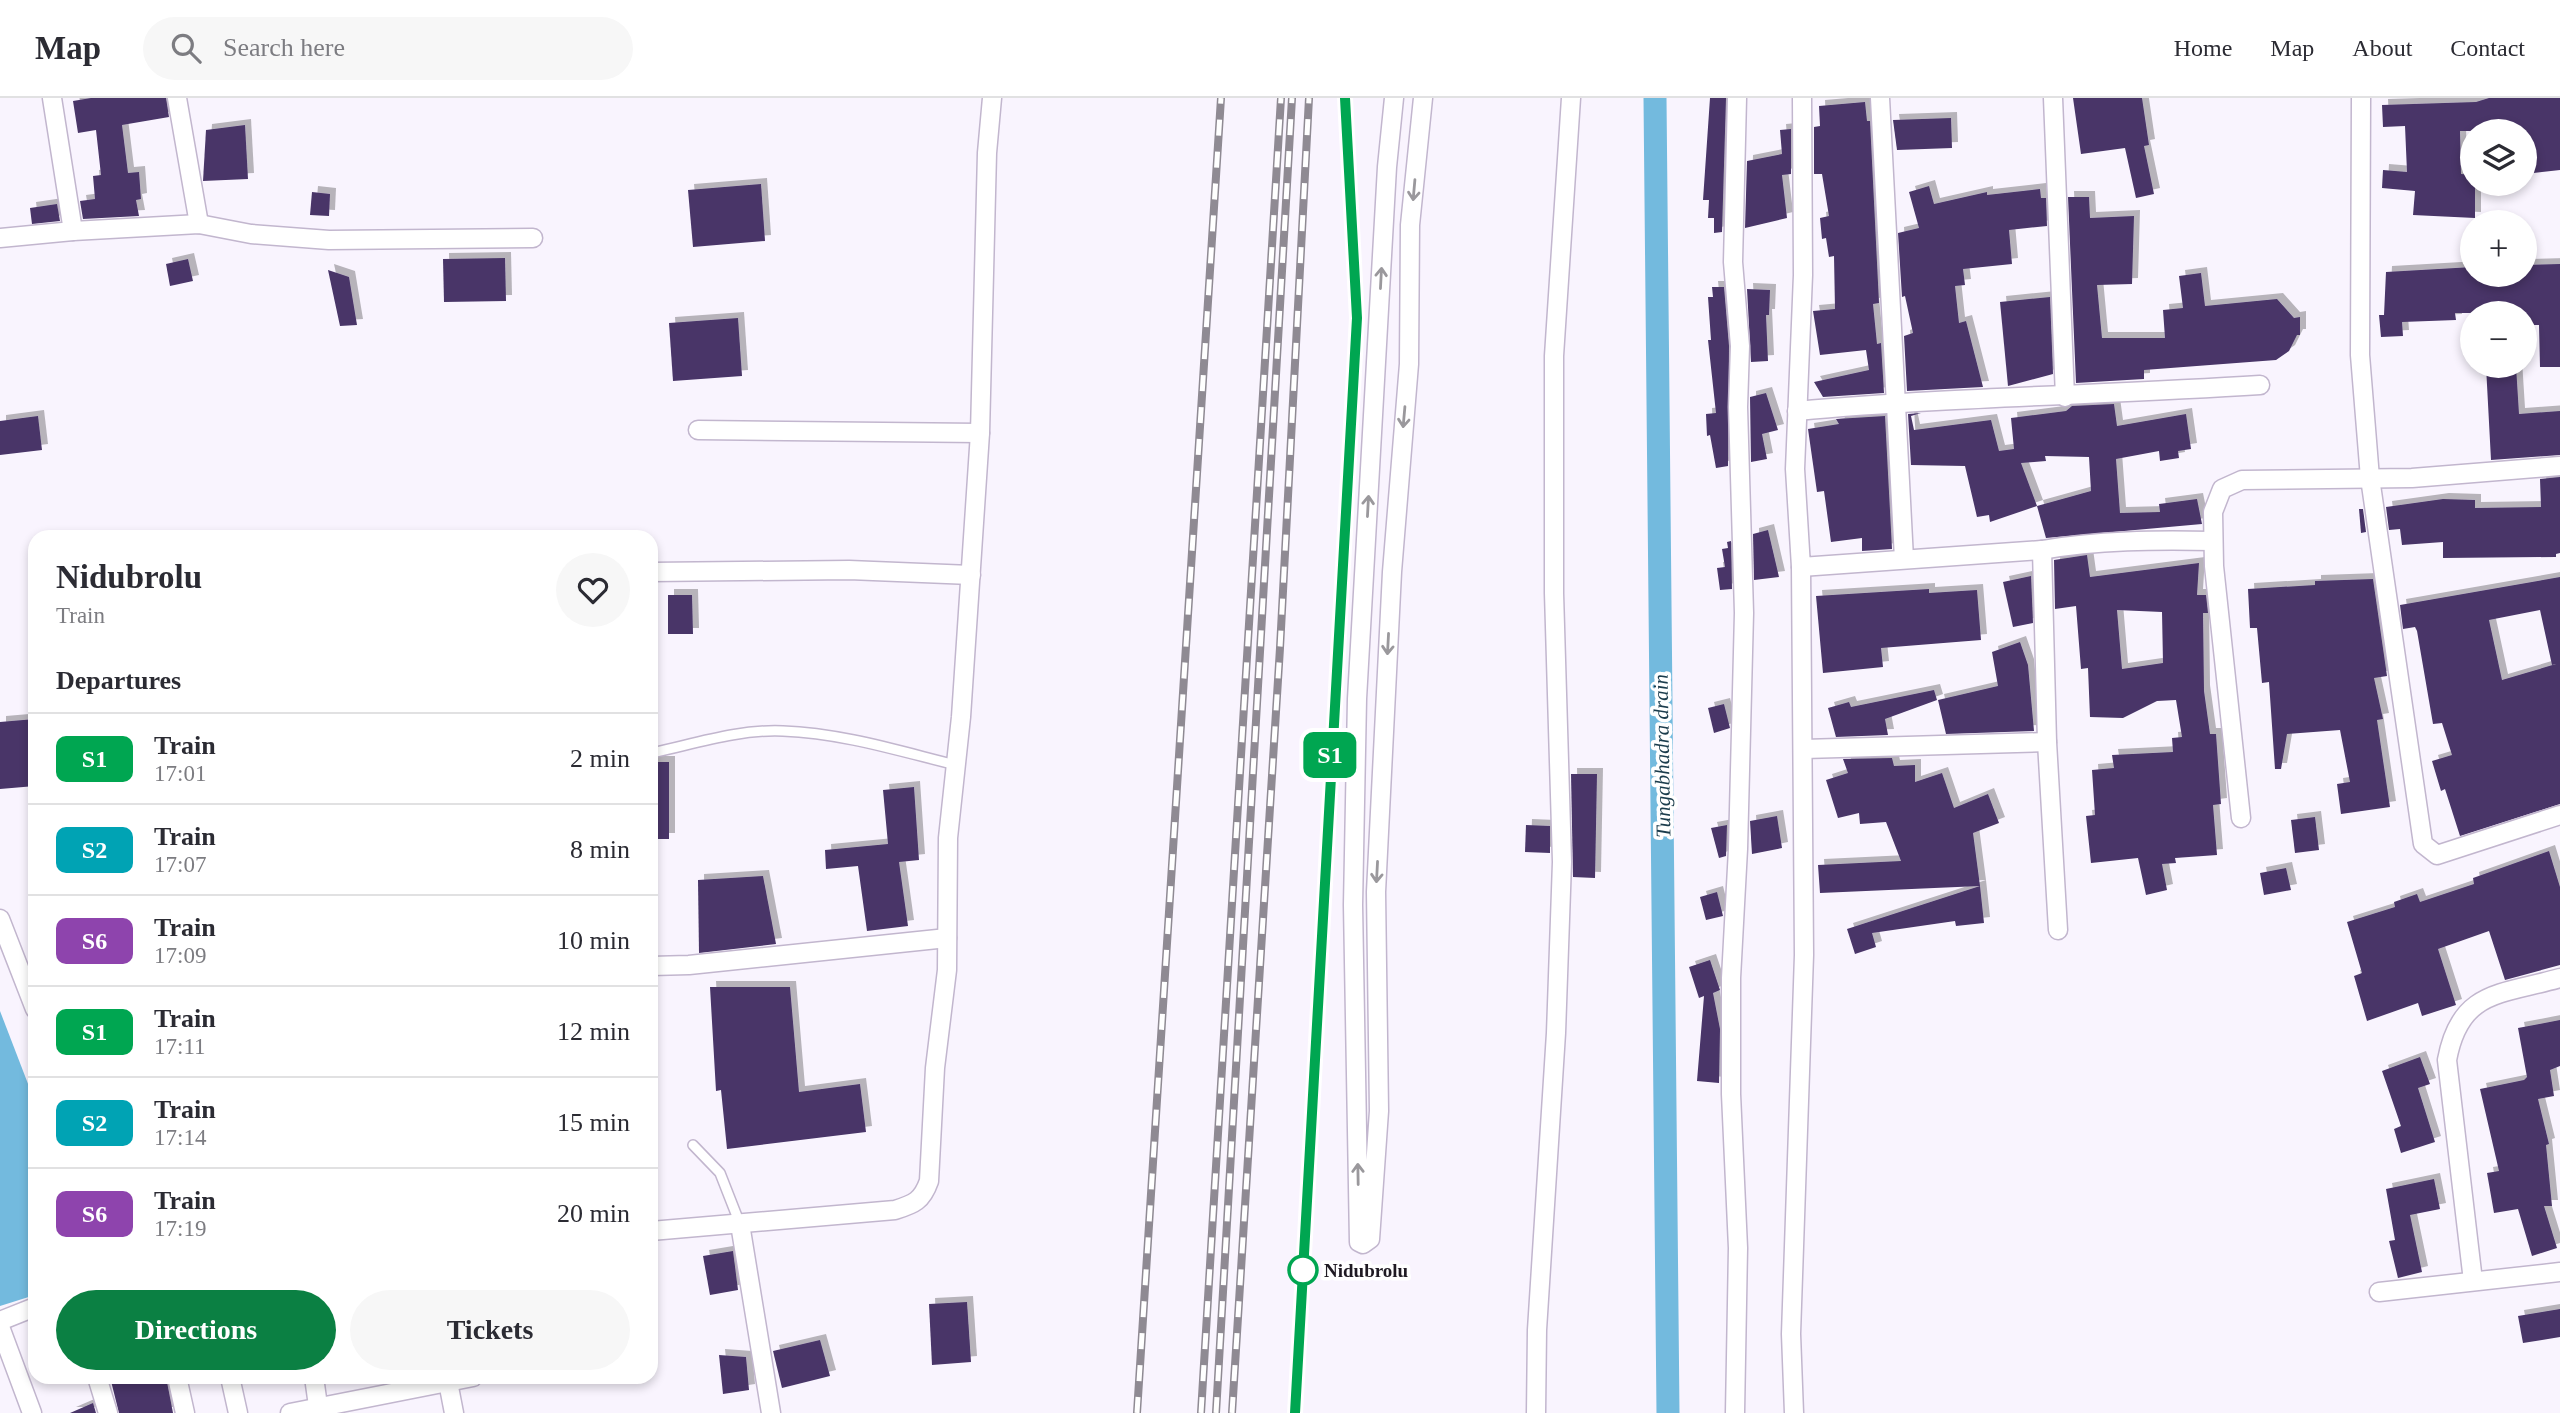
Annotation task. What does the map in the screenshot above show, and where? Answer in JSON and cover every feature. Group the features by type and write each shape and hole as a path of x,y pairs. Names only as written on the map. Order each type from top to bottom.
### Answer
{"street":[{"path":"52,98 73,231"},
{"path":"177,98 199,224"},
{"path":"658,1230 895,1209 915,1204 924,1196 929,1181 935,1069 947,970 948,838 971,575 979,433 987,153 992,98"},
{"path":"1394,98 1357,699 1353,905 1359,1242 1363,1244 1370,1239 1379,1111 1376,906 1394,545 1409,345 1410,225 1423,98"},
{"path":"1536,1413 1536,1330 1556,1033 1562,862 1554,593 1554,370 1571,98"},
{"path":"1734,1413 1738,1248 1731,1094 1731,978 1739,836 1744,626 1738,407 1740,346 1733,262 1737,98"},
{"path":"1794,1413 1791,1334 1804,956 1801,567 1795,469 1803,275 1802,98"},
{"path":"1880,98 1893,402 1904,559"},
{"path":"2053,98 2065,397"},
{"path":"2361,98 2364,138 2360,355 2370,478 2423,844 2437,855 2560,815"},
{"path":"1390,143 1418,146"},
{"path":"0,238 199,224 251,234 329,240 533,238"},
{"path":"1377,342 1409,345"},
{"path":"1797,411 1893,402 2065,397 2260,385"},
{"path":"698,430 979,433"},
{"path":"2241,818 2218,612 2213,541 2213,512 2222,489 2232,482 2370,478 2560,466"},
{"path":"1366,541 1394,545"},
{"path":"1801,567 2042,550 2088,543 2213,541"},
{"path":"2042,550 2047,742 2058,930"},
{"path":"658,572 849,570 971,575"},
{"path":"1804,749 2047,742"},
{"path":"1353,905 1376,906"},
{"path":"0,919 28,972"},
{"path":"658,966 689,965 947,938"},
{"path":"2473,1281 2447,1060 2451,1039 2460,1018 2481,1000 2560,978"},
{"path":"740,1224 771,1413"},
{"path":"2379,1292 2560,1272"},
{"path":"0,1321 28,1310"},
{"path":"0,1327 32,1413"},
{"path":"99,1384 108,1413"},
{"path":"179,1384 185,1413"},
{"path":"232,1384 239,1413"},
{"path":"315,1384 319,1410"},
{"path":"290,1413 319,1410 439,1384"},
{"path":"448,1384 454,1413"}],"lane":[{"path":"658,752 741,733 783,731 864,743 956,765"},
{"path":"693,1145 720,1173 740,1224"}],"water":[{"path":"0,1011 28,1084 28,1297 0,1306"}],"building":[{"path":"91,98 166,98 169,117 122,125 128,173 139,172 141,199 136,200 139,216 83,219 80,201 95,199 93,176 101,175 96,130 78,133 73,101"},
{"path":"1710,98 1726,98 1722,232 1714,233 1714,218 1708,218 1709,200 1703,200"},
{"path":"2073,98 2142,98 2149,145 2144,146 2154,194 2136,198 2125,148 2081,154"},
{"path":"2489,98 2560,98 2560,170 2537,173 2537,119 2460,119 2460,196 2475,196 2475,210 2460,210 2460,217 2413,215 2415,191 2382,188 2383,170 2407,172 2405,126 2383,127 2382,105 2476,102"},
{"path":"1865,102 1867,121 1870,121 1879,303 1873,304 1877,344 1881,343 1884,393 1823,397 1814,382 1869,370 1866,350 1820,355 1813,311 1835,309 1834,256 1829,257 1826,238 1822,239 1820,218 1829,216 1822,174 1814,174 1814,127 1820,126 1819,106"},
{"path":"1951,118 1952,148 1897,150 1893,120"},
{"path":"245,125 248,179 203,181 206,130"},
{"path":"1791,129 1791,174 1782,175 1787,218 1745,228 1747,161 1782,154 1780,130"},
{"path":"761,184 765,241 693,247 688,190"},
{"path":"1929,186 1934,204 1987,192 1987,195 2040,189 2041,198 2046,198 2047,226 2009,230 2012,264 1963,269 1965,285 1955,286 1959,323 1966,321 1983,387 1907,391 1904,336 1913,333 1905,296 1902,297 1898,233 1919,228 1909,192"},
{"path":"312,192 330,194 329,216 310,215"},
{"path":"2068,197 2089,197 2090,218 2134,216 2132,284 2097,285 2102,338 2165,338 2163,310 2183,308 2179,276 2201,273 2205,306 2277,299 2294,318 2300,317 2300,335 2297,335 2289,351 2276,360 2144,370 2144,379 2076,383"},
{"path":"57,204 60,221 32,224 30,208"},
{"path":"505,258 506,301 444,302 443,259"},
{"path":"188,259 193,281 170,286 166,264"},
{"path":"2560,264 2560,367 2540,367 2537,301 2460,301 2460,313 2455,313 2456,320 2402,322 2403,336 2381,337 2379,315 2384,315 2386,272 2460,268 2460,287 2537,287 2537,265"},
{"path":"328,270 349,277 357,325 340,326"},
{"path":"1712,287 1724,287 1729,346 1728,466 1716,468 1710,435 1707,436 1706,414 1716,413 1708,340 1711,340 1708,297 1713,297"},
{"path":"1747,289 1770,290 1769,315 1766,315 1768,361 1751,362"},
{"path":"2050,297 2053,374 2008,386 2000,302"},
{"path":"738,318 742,376 673,381 669,323"},
{"path":"2487,378 2517,378 2519,414 2560,411 2560,455 2491,460"},
{"path":"1766,393 1778,430 1762,434 1767,459 1751,462 1750,397"},
{"path":"2114,404 2117,426 2186,414 2191,449 2178,451 2179,458 2160,461 2159,451 2116,459 2120,513 2160,512 2159,504 2197,499 2202,524 2046,538 2037,506 1990,522 1989,515 1977,517 1965,466 1911,465 1908,414 1921,413 1911,416 1914,430 1991,420 1999,451 2014,449 2011,418 2066,411 2072,406","holes":["2045,456 2089,457 2091,491 2037,506 2021,463 2046,461"]},
{"path":"38,416 42,450 0,455 0,421"},
{"path":"1885,416 1892,549 1862,551 1862,538 1831,542 1824,491 1817,492 1808,429 1839,424 1836,419"},
{"path":"2560,477 2560,553 2556,554 2556,557 2443,558 2443,542 2402,545 2400,529 2389,530 2386,507 2443,499 2475,500 2475,508 2541,507 2540,479"},
{"path":"2359,509 2363,509 2366,532 2361,533"},
{"path":"1768,530 1779,577 1754,580 1753,534"},
{"path":"1731,541 1732,589 1720,590 1717,568 1725,567 1722,549 1728,548 1727,542"},
{"path":"2087,555 2090,577 2199,563 2197,595 2206,595 2208,613 2203,613 2204,691 2210,734 2216,734 2221,804 2213,805 2217,855 2175,858 2176,863 2162,864 2167,890 2146,895 2138,858 2091,863 2086,816 2095,815 2092,770 2114,768 2112,755 2173,752 2172,738 2182,737 2176,700 2157,701 2123,718 2090,717 2088,668 2081,669 2076,606 2055,609 2054,560","holes":["2117,610 2162,612 2163,663 2122,669"]},
{"path":"2031,576 2033,623 2013,627 2003,582"},
{"path":"2560,577 2560,804 2460,836 2445,789 2441,791 2432,761 2452,755 2442,723 2433,724 2417,631 2415,627 2403,629 2400,605","holes":["2540,610 2552,665 2556,664 2502,680 2489,620"]},
{"path":"2373,579 2387,676 2374,678 2383,719 2377,720 2390,807 2341,814 2337,784 2350,782 2340,730 2287,734 2281,769 2275,769 2269,682 2262,683 2257,628 2250,628 2248,589 2315,585 2315,581"},
{"path":"1929,589 1929,593 1977,590 1981,640 1881,648 1883,667 1823,673 1816,596"},
{"path":"668,595 692,595 693,634 668,634"},
{"path":"2020,642 2028,665 2034,731 1946,734 1938,700 1998,686 1992,652"},
{"path":"1934,690 1937,700 1885,719 1888,735 1836,737 1828,708 1849,702 1851,707"},
{"path":"1724,704 1730,728 1714,733 1708,708"},
{"path":"28,720 28,787 0,789 0,722"},
{"path":"1892,758 1894,766 1915,765 1915,782 1942,773 1954,808 1988,794 1999,823 1973,833 1980,886 1820,893 1818,865 1901,861 1886,822 1860,824 1859,813 1838,818 1826,780 1848,773 1843,759"},
{"path":"658,762 669,762 669,839 658,839"},
{"path":"1571,774 1597,774 1595,878 1573,877"},
{"path":"914,787 919,860 899,862 908,926 867,931 858,866 826,869 825,850 888,844 883,790"},
{"path":"1777,816 1782,848 1752,854 1750,821"},
{"path":"2315,817 2319,850 2295,853 2291,820"},
{"path":"1526,825 1550,826 1550,853 1525,852"},
{"path":"1727,825 1726,856 1719,858 1711,828"},
{"path":"2549,851 2560,887 2560,965 2505,980 2489,931 2438,949 2456,1005 2422,1016 2418,1003 2367,1021 2354,976 2362,973 2347,922 2395,907 2394,902 2417,894 2420,902 2474,884 2473,878"},
{"path":"2286,868 2291,890 2264,895 2260,873"},
{"path":"763,876 776,944 699,953 698,880"},
{"path":"1980,886 1984,923 1956,926 1955,921 1872,933 1876,947 1855,954 1847,929"},
{"path":"1717,892 1723,916 1706,920 1700,897"},
{"path":"1710,960 1720,990 1713,993 1720,1029 1719,1083 1697,1081 1704,996 1699,998 1689,967"},
{"path":"710,987 790,987 799,1092 860,1084 866,1132 727,1149 721,1090 716,1091"},
{"path":"2560,1020 2560,1066 2550,1070 2554,1096 2538,1099 2549,1144 2546,1145 2552,1206 2544,1206 2557,1248 2532,1256 2518,1209 2494,1213 2487,1173 2499,1171 2480,1089 2524,1080 2527,1077 2518,1028"},
{"path":"2420,1057 2430,1084 2418,1088 2435,1142 2401,1153 2394,1129 2401,1126 2382,1071"},
{"path":"2434,1179 2440,1209 2410,1215 2422,1272 2398,1278 2389,1241 2395,1240 2386,1189"},
{"path":"733,1251 738,1290 710,1295 703,1256"},
{"path":"967,1302 971,1362 932,1365 929,1304"},
{"path":"2560,1309 2560,1337 2523,1343 2518,1316"},
{"path":"820,1340 830,1376 782,1388 773,1351"},
{"path":"719,1355 746,1357 749,1390 723,1394"},
{"path":"112,1384 167,1384 173,1413 119,1413"},
{"path":"93,1403 96,1413 70,1413"}],"waterway":[{"name":"Tungabhadra drain","path":"1655,98 1668,1413"}],"railway":[{"path":"1137,1413 1221,98"},
{"path":"1201,1413 1281,98"},
{"path":"1216,1413 1292,98"},
{"path":"1232,1413 1280,648 1309,98"},
{"path":"1295,1413 1357,318 1345,98"}],"train":[{"name":"S1","path":"1295,1413 1326,821 1357,318 1345,98"}],"place":[{"name":"Nidubrolu","path":"1303,1270"}]}
